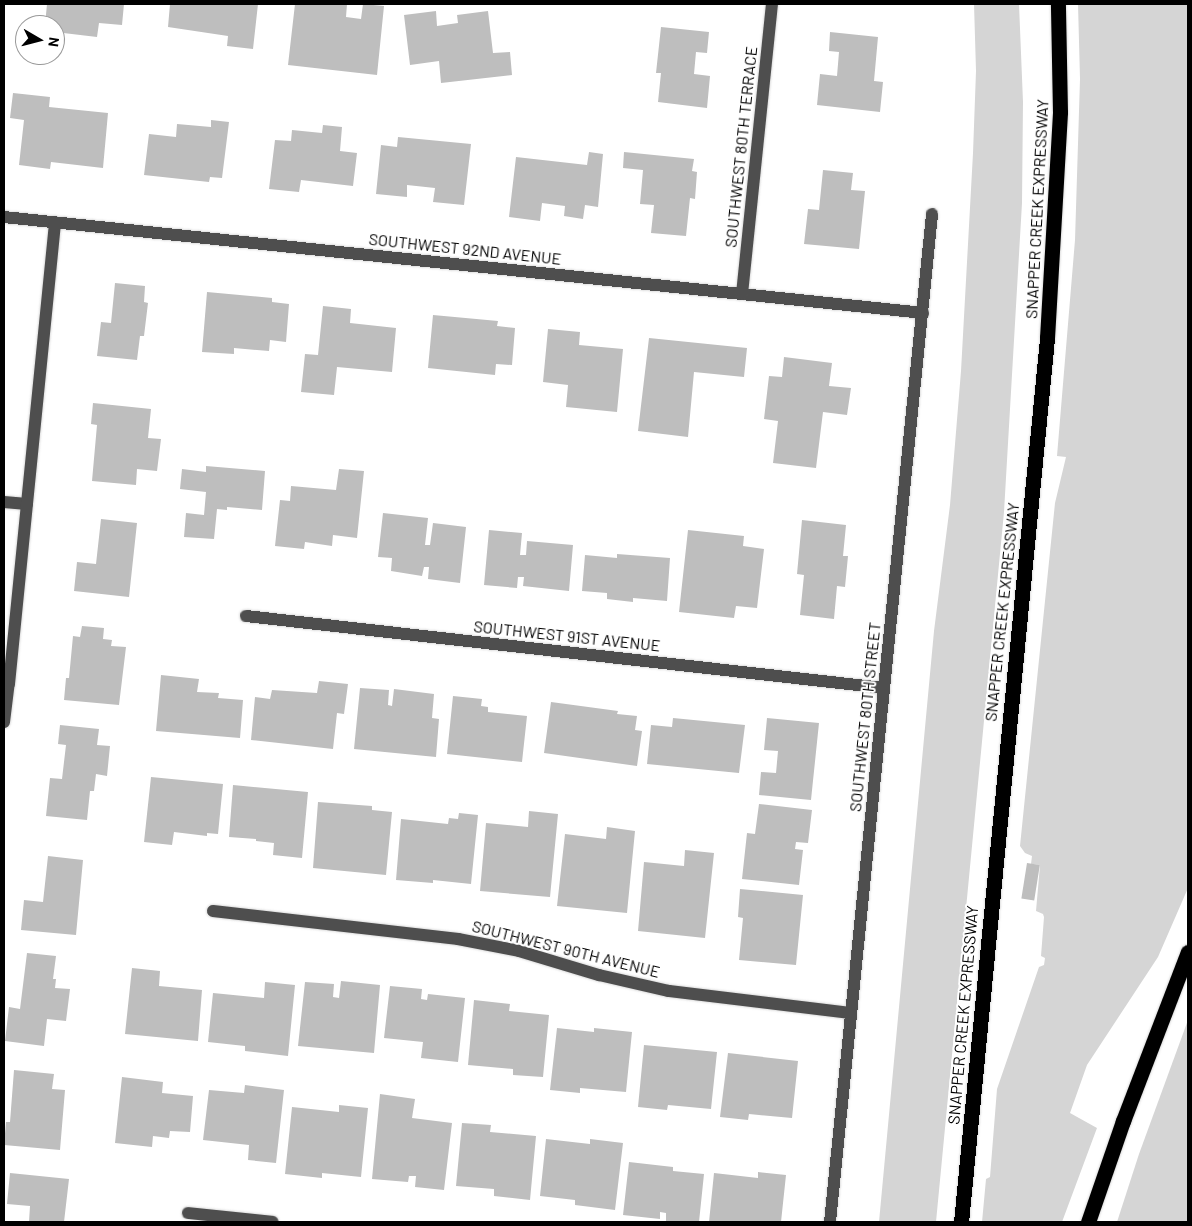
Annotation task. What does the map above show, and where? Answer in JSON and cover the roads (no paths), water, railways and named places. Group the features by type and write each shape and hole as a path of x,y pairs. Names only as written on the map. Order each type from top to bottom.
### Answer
{"highway":[{"name":"SNAPPER CREEK EXPRESSWAY","path":"961,1222 1048,329 1060,112 1058,4"},
{"path":"1088,1222 1123,1121 1188,952"}],"street":[{"name":"SOUTHWEST 80TH TERRACE","path":"742,294 772,4"},
{"name":"SOUTHWEST 80TH STREET","path":"830,1222 924,313 932,214"},
{"name":"SOUTHWEST 92ND AVENUE","path":"4,217 924,313"},
{"path":"4,722 55,222"},
{"path":"4,502 27,504"},
{"name":"SOUTHWEST 91ST AVENUE","path":"246,616 884,688"},
{"name":"SOUTHWEST 90TH AVENUE","path":"213,911 458,939 519,951 599,975 670,991 851,1013"},
{"path":"188,1213 273,1222"}]}
